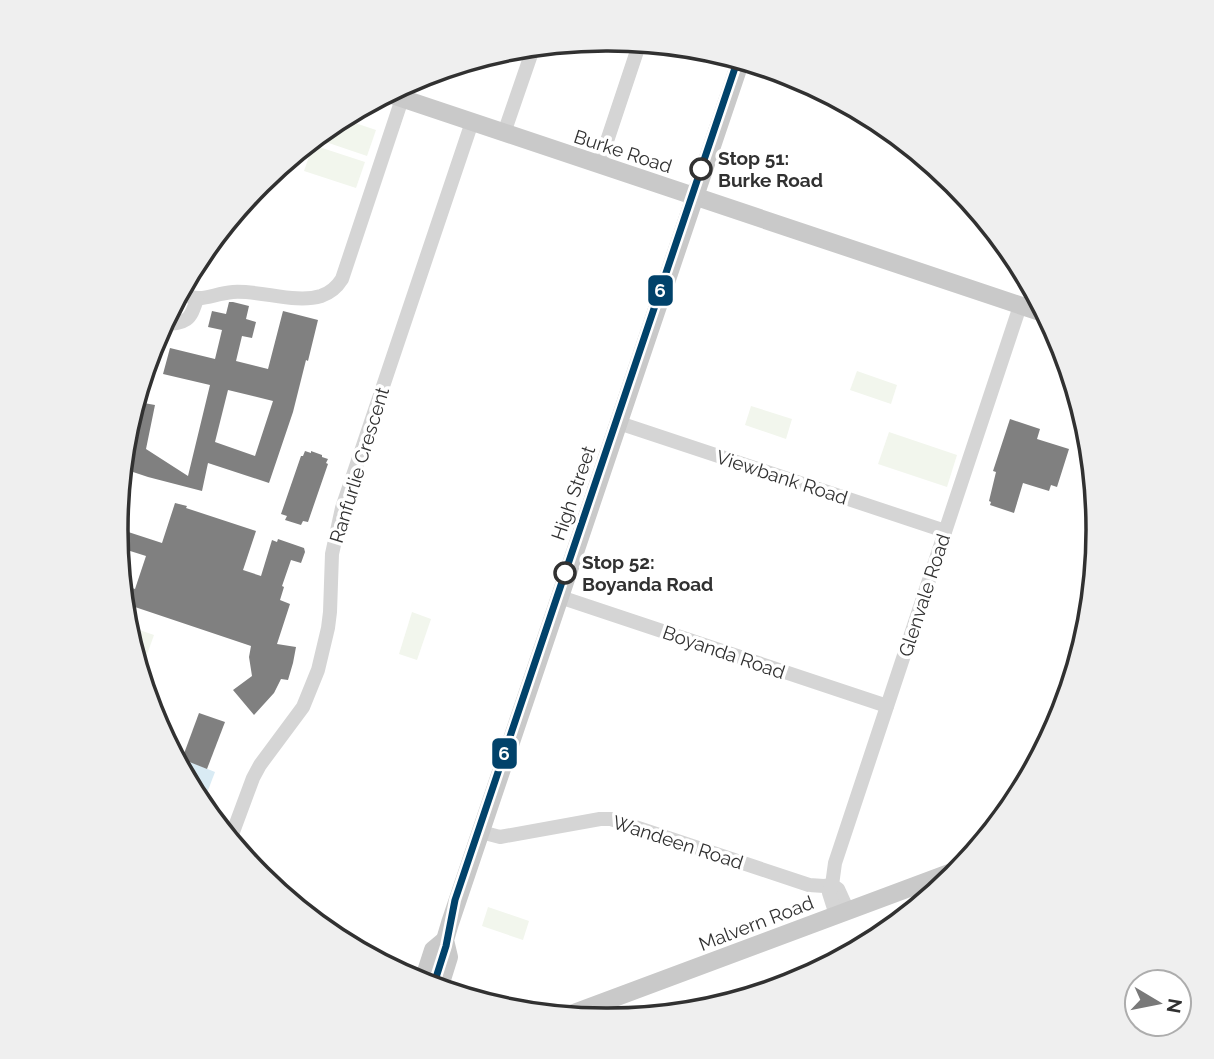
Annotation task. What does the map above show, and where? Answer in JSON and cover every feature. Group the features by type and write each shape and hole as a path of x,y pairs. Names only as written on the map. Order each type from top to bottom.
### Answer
{"main road":[{"name":"High Street","path":"442,979 449,957 445,940 738,69"},
{"name":"Burke Road","path":"400,98 1032,310"},
{"name":"Malvern Road","path":"589,1007 934,879"},
{"name":"High Street","path":"426,973 433,950 445,940"}],"street":[{"path":"599,165 637,52"},
{"path":"504,133 530,57"},
{"path":"189,297 197,299 243,292 307,298 323,296 339,284 392,101"},
{"name":"Ranfurlie Crescent","path":"234,829 253,778 303,707 318,670 328,628 332,554 340,516 472,122"},
{"path":"176,322 187,320 197,299"},
{"name":"Glenvale Road","path":"832,885 835,863 1020,306"},
{"name":"Viewbank Road","path":"619,423 946,531"},
{"name":"Boyanda Road","path":"560,597 887,706"},
{"name":"Wandeen Road","path":"481,832 500,837 611,819 809,885 832,885"},
{"path":"832,885 838,889 842,913"}],"shaded area":[{"path":"355,123 376,130 367,156 326,142"},
{"path":"320,147 365,162 356,188 304,171 309,155"},
{"path":"857,371 897,385 891,404 850,390"},
{"path":"751,406 792,419 786,439 745,425"},
{"path":"889,432 957,455 947,487 878,464"},
{"path":"412,612 431,619 417,660 399,654"},
{"path":"139,630 154,635 146,657"},
{"path":"188,761 215,772 207,792"},
{"path":"488,907 529,921 523,940 482,926"}],"building":[{"path":"229,302 249,306 246,319 256,322 252,338 242,336 236,361 268,369 283,311 318,320 293,412 269,483 208,463 202,491 132,472 146,403 155,405 146,449 188,476 210,385 163,374 170,348 215,359 222,330 208,327 212,311 226,314","holes":["228,390 273,401 255,456 215,442"]},
{"path":"1010,419 1040,429 1037,439 1069,449 1057,487 1051,485 1049,491 1023,483 1014,513 990,505 989,501 996,472 993,471"},
{"path":"305,451 322,455 328,459 328,464 308,522 303,521 301,525 285,520 287,516 281,514"},
{"path":"175,503 256,531 243,570 261,576 272,540 277,542 278,539 304,548 301,563 291,560 280,600 290,604 277,644 296,647 288,680 281,679 274,693 254,715 233,690 252,676 249,657 251,646 134,607 132,588 135,589 146,556 129,551 128,532 162,543"},
{"path":"199,713 225,722 207,769 188,762 184,753"}],"transit line":[{"name":"6","path":"436,977 446,946 455,900 735,68"}],"place":[{"name":"Stop 51: Burke Road","path":"701,169"},
{"name":"Stop 52: Boyanda Road","path":"565,573"}]}
